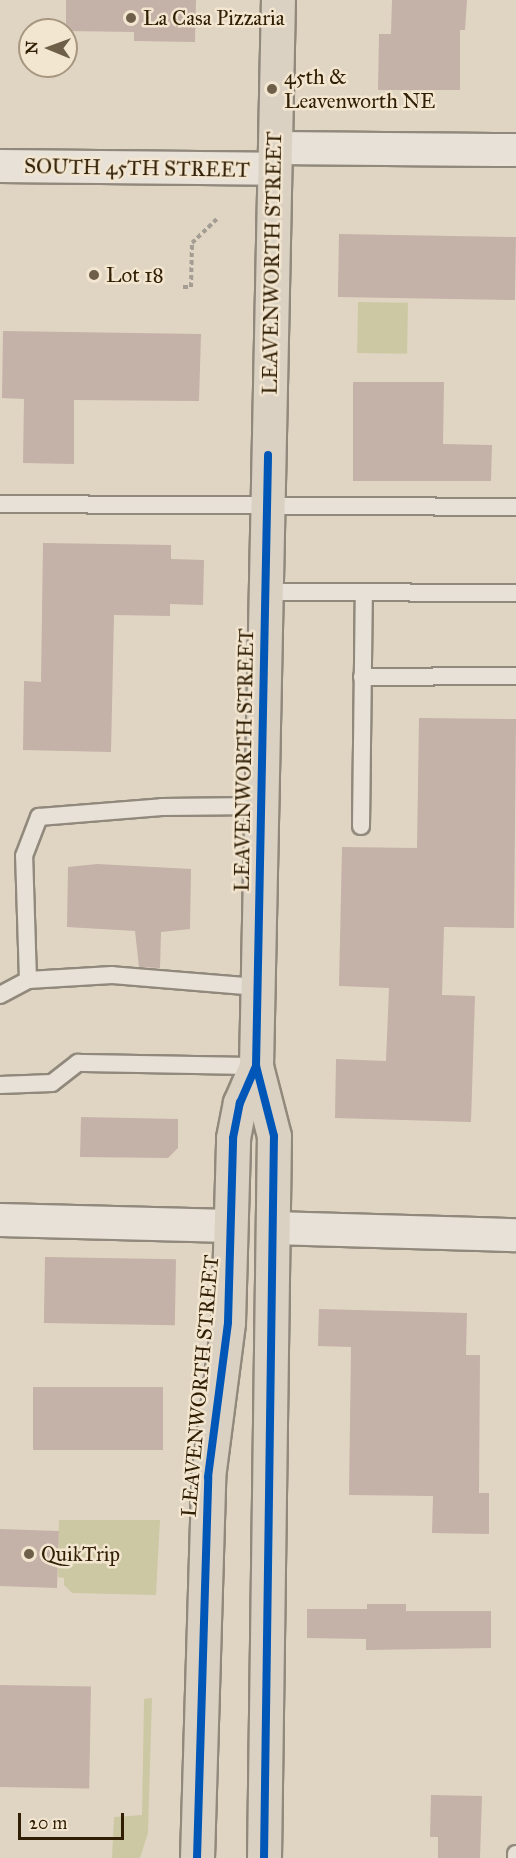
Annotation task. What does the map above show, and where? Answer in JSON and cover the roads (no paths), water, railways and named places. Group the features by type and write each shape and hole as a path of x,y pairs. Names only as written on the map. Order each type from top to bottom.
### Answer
{"main road":[{"name":"LEAVENWORTH STREET","path":"264,1858 274,1136 256,1066 278,0"},
{"name":"LEAVENWORTH STREET","path":"192,1849 208,1478 228,1322 233,1138 240,1103 256,1066"}],"street":[{"name":"SOUTH 45TH STREET","path":"0,166 516,150"},
{"path":"0,1220 230,1226"},
{"path":"273,1228 516,1235"}],"lane":[{"path":"0,504 516,507"},
{"path":"265,592 516,593"},
{"path":"361,826 364,592"},
{"path":"362,677 516,676"},
{"path":"28,980 24,856 39,817 162,807 261,806"},
{"path":"0,995 28,980 112,975 257,987"},
{"path":"0,1085 52,1083 78,1063 256,1066"}],"place":[{"name":"La Casa Pizzaria","path":"131,18"},
{"name":"45th & Leavenworth NE","path":"272,89"},
{"name":"Lot 18","path":"94,275"},
{"name":"QuikTrip","path":"29,1554"}]}
